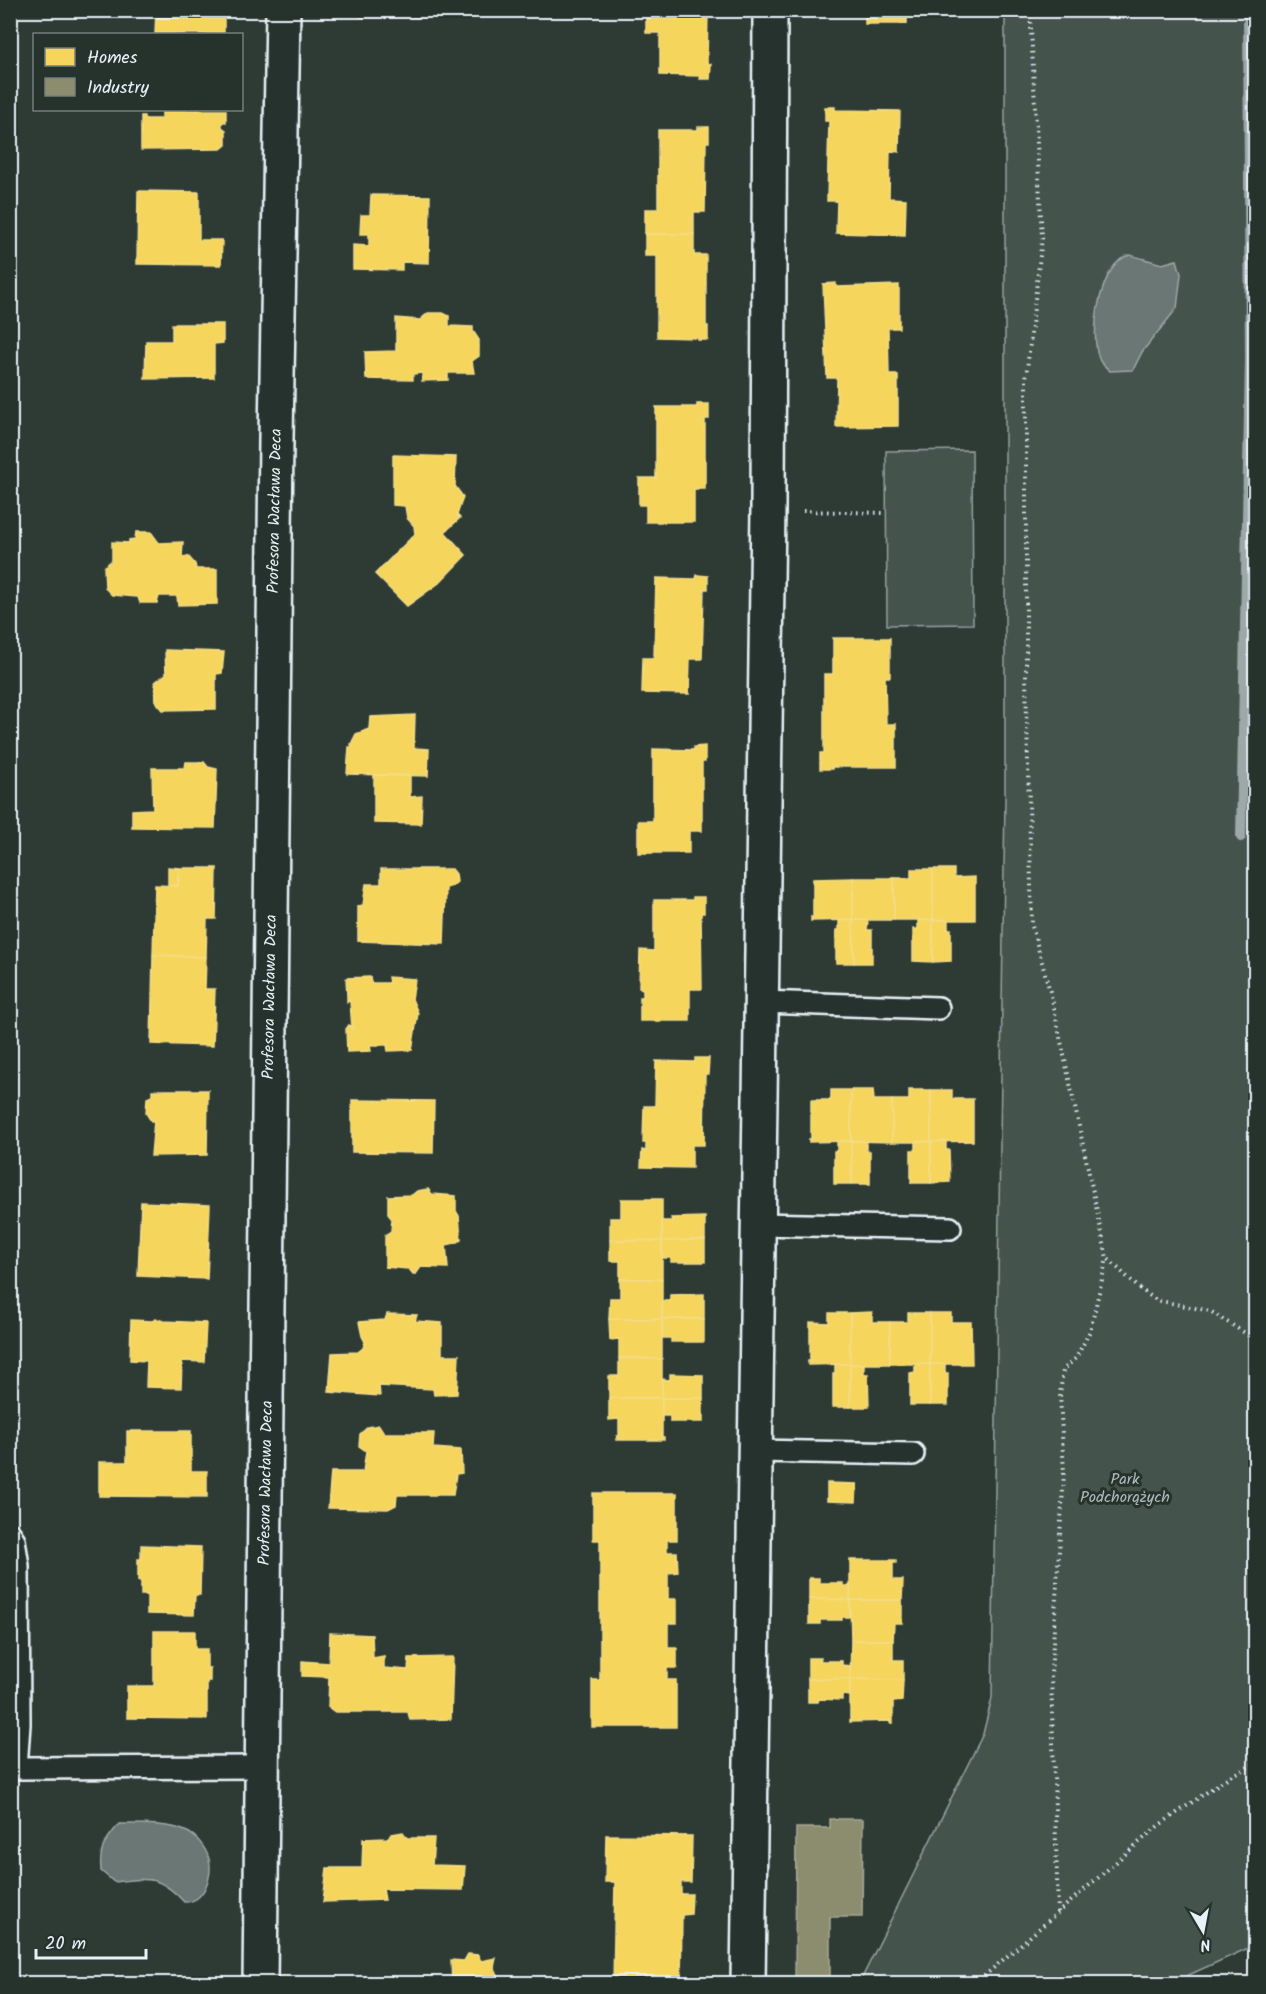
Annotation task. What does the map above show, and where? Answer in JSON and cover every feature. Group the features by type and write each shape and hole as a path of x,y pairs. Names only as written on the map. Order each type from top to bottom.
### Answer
{"street":[{"name":"Profesora Wacława Deca","path":"260,1983 276,439 283,10"},
{"path":"748,1983 768,509 770,10"}],"lane":[{"path":"761,1002 938,1008"},
{"path":"757,1224 950,1228"},
{"path":"754,1451 913,1454"},
{"path":"10,1534 14,1540 18,1566 19,1724 16,1768 263,1767"}],"path":[{"path":"1030,10 1042,238 1026,378 1026,680 1032,926 1052,999 1107,1258 1090,1330 1076,1358 1064,1371 1060,1394 1064,1474 1051,1674 1058,1912"},
{"path":"768,509 886,513"},
{"path":"1107,1258 1139,1288 1156,1300 1210,1311 1256,1340"},
{"path":"975,1983 1158,1826 1230,1776 1256,1762"}],"green space":[{"name":"Park Podchorążych","path":"1005,11 1255,11 1255,1945 1171,1983 859,1984 983,1734 992,1698 1005,797"},
{"path":"972,450 973,624 887,625 886,451"}],"shaded area":[{"path":"1130,255 1162,264 1177,260 1181,274 1177,308 1142,352 1133,370 1110,371 1100,361 1097,350 1096,318 1104,285 1111,271 1120,260"},
{"path":"119,1824 153,1824 178,1828 197,1839 208,1855 210,1866 206,1887 202,1893 191,1901 184,1902 167,1887 153,1880 114,1882 101,1871 101,1856 107,1840"}],"building: Homes":[{"path":"156,10 229,10 229,14 224,14 224,33 155,33"},
{"path":"360,10 429,10 429,17 360,17"},
{"path":"646,10 708,10 707,63 711,64 710,79 700,79 701,76 660,75 660,33 646,33"},
{"path":"865,10 907,10 907,24 865,24"},
{"path":"825,107 835,107 835,110 900,111 899,152 890,151 889,198 906,199 905,235 836,233 837,201 827,201 829,121 825,121"},
{"path":"162,111 226,111 226,122 222,122 222,127 226,130 226,145 221,149 141,150 141,116 144,116 144,119 162,119"},
{"path":"698,127 709,127 709,142 706,142 705,212 694,212 694,234 645,234 645,209 658,209 658,130 698,130"},
{"path":"138,191 199,192 199,240 222,240 221,265 137,264"},
{"path":"371,195 430,196 429,263 402,262 402,270 353,269 353,245 369,246 369,234 360,234 361,215 370,215"},
{"path":"645,234 694,234 694,255 706,255 708,340 657,337 657,256 645,256"},
{"path":"836,283 836,287 899,285 899,328 888,328 889,375 898,375 898,426 836,427 837,378 827,378 823,284"},
{"path":"428,313 443,313 449,316 449,326 473,327 479,340 479,356 472,361 474,373 448,373 448,380 422,381 422,373 413,374 413,380 366,379 365,352 396,351 396,318 420,320"},
{"path":"172,324 223,324 223,343 214,344 214,378 145,379 146,341 172,341"},
{"path":"697,404 709,404 709,419 705,419 705,489 694,489 694,522 646,522 646,505 639,505 639,478 656,478 656,407 697,407"},
{"path":"393,455 456,457 455,486 463,497 457,515 460,518 445,532 466,555 439,583 407,606 375,574 415,534 414,526 407,518 405,506 393,505"},
{"path":"136,532 151,532 159,543 183,542 182,557 188,556 196,569 217,569 217,604 178,605 177,596 159,596 157,603 140,603 138,597 112,595 105,588 104,567 112,560 112,542 129,543 129,540 135,539"},
{"path":"697,575 708,576 708,589 704,589 702,659 690,659 689,694 642,693 643,658 654,658 656,578 696,579"},
{"path":"833,638 890,638 890,677 885,677 886,724 896,724 896,767 820,769 820,753 824,753 824,674 833,674"},
{"path":"165,650 224,652 222,673 216,674 216,709 163,710 156,702 155,682 166,674"},
{"path":"415,715 414,748 429,749 428,776 347,774 349,747 352,747 351,744 356,734 369,729 370,717"},
{"path":"705,746 705,762 702,762 702,831 689,831 689,853 638,853 638,821 653,821 653,749 694,750 694,747"},
{"path":"186,762 204,762 208,767 217,769 215,828 132,827 132,810 153,809 152,768 185,768"},
{"path":"374,775 410,776 410,797 422,796 421,824 374,823"},
{"path":"168,867 179,868 178,886 168,885"},
{"path":"179,868 217,868 216,919 207,919 206,957 153,955 155,885 178,886"},
{"path":"381,869 452,869 456,874 457,882 446,888 444,944 358,941 358,906 363,905 366,884 381,884"},
{"path":"911,869 933,869 933,920 894,920 894,878 911,878"},
{"path":"933,869 954,869 954,878 975,877 975,920 933,920"},
{"path":"853,878 894,878 894,920 853,920"},
{"path":"853,878 853,920 811,921 811,917 813,918 813,879"},
{"path":"693,897 704,897 704,913 701,913 702,989 690,989 690,1021 640,1021 640,997 643,997 643,989 639,988 640,950 654,951 654,900 693,900"},
{"path":"853,920 868,920 867,930 872,930 872,963 854,963"},
{"path":"853,920 854,963 836,963 836,930 839,930 839,921"},
{"path":"918,920 933,920 933,962 913,961 913,929 918,929"},
{"path":"933,920 948,920 948,929 951,929 951,961 933,962"},
{"path":"153,955 206,957 205,989 215,989 213,1046 151,1044"},
{"path":"370,977 371,983 389,983 388,977 415,979 412,999 418,1013 412,1050 388,1051 387,1045 370,1045 371,1051 347,1052 346,1029 349,1025 352,1028 350,1001 347,1002 346,978"},
{"path":"695,1058 709,1058 708,1074 705,1074 704,1145 692,1145 692,1168 641,1167 642,1150 646,1151 646,1143 643,1143 644,1106 655,1106 656,1061 695,1062"},
{"path":"152,1090 208,1090 207,1155 151,1156 154,1121 151,1121 146,1113 147,1098 152,1096"},
{"path":"831,1090 851,1090 851,1141 809,1142 811,1139 811,1100 831,1100"},
{"path":"851,1090 873,1090 874,1100 892,1100 892,1142 851,1141"},
{"path":"909,1090 931,1090 931,1142 892,1142 892,1100 909,1100"},
{"path":"931,1090 952,1090 952,1099 973,1099 973,1141 931,1142"},
{"path":"352,1100 434,1101 433,1153 352,1152"},
{"path":"851,1141 866,1141 866,1151 870,1151 870,1184 852,1184"},
{"path":"851,1141 852,1184 834,1184 834,1151 837,1151 837,1142"},
{"path":"916,1141 931,1142 931,1183 911,1183 911,1150 916,1150"},
{"path":"946,1141 946,1150 949,1150 950,1182 931,1183 931,1142"},
{"path":"428,1189 432,1194 456,1196 461,1240 446,1245 448,1268 421,1267 416,1274 413,1274 409,1269 385,1267 385,1235 391,1231 392,1219 388,1214 388,1196 412,1195 417,1191"},
{"path":"621,1199 662,1199 662,1241 610,1240 610,1218 621,1218"},
{"path":"141,1202 210,1205 207,1279 138,1276"},
{"path":"705,1217 705,1240 662,1241 662,1221 672,1221 671,1218"},
{"path":"610,1240 662,1241 662,1279 620,1279 620,1261 610,1261"},
{"path":"705,1240 705,1262 671,1262 671,1258 662,1258 662,1241"},
{"path":"620,1279 662,1279 662,1319 609,1319 610,1298 620,1298"},
{"path":"704,1294 704,1319 662,1319 662,1301 670,1301 670,1295"},
{"path":"872,1312 872,1322 890,1322 890,1364 850,1364 850,1313"},
{"path":"829,1313 850,1313 850,1364 808,1365 810,1361 810,1322 829,1323"},
{"path":"908,1313 930,1313 930,1364 890,1364 890,1322 908,1322"},
{"path":"930,1313 951,1313 951,1322 971,1322 972,1364 930,1364"},
{"path":"387,1314 417,1315 415,1321 442,1323 442,1355 459,1355 457,1394 434,1395 433,1389 379,1386 380,1396 329,1392 332,1353 358,1352 363,1348 365,1342 359,1322 385,1320"},
{"path":"156,1319 206,1323 204,1362 182,1361 181,1388 146,1387 147,1361 130,1360 131,1320 152,1321"},
{"path":"609,1319 662,1319 662,1359 619,1358 619,1339 610,1340"},
{"path":"662,1319 704,1319 704,1342 671,1342 671,1338 662,1338"},
{"path":"619,1358 662,1359 662,1398 609,1398 609,1376 619,1376"},
{"path":"835,1364 850,1364 850,1407 833,1407"},
{"path":"850,1364 864,1364 864,1374 868,1374 869,1407 850,1407"},
{"path":"915,1364 930,1364 930,1405 910,1405 910,1373 915,1372"},
{"path":"930,1364 945,1364 945,1373 948,1373 948,1405 930,1405"},
{"path":"670,1374 703,1375 703,1398 662,1398 662,1379 670,1380"},
{"path":"609,1398 662,1398 662,1437 664,1440 617,1440 619,1419 609,1420"},
{"path":"662,1398 703,1398 703,1422 670,1422 670,1416 662,1416"},
{"path":"379,1425 384,1433 434,1433 433,1448 461,1450 462,1473 456,1474 453,1495 397,1495 396,1505 388,1509 328,1508 331,1472 363,1472 366,1451 359,1446 360,1434 368,1427"},
{"path":"127,1431 191,1431 191,1471 207,1471 207,1497 99,1496 99,1462 127,1462"},
{"path":"827,1483 857,1484 856,1502 827,1501"},
{"path":"593,1493 677,1493 677,1540 667,1540 667,1552 677,1552 678,1572 668,1573 668,1599 677,1599 677,1623 668,1623 668,1648 677,1648 677,1668 667,1668 667,1680 676,1680 676,1727 592,1727 592,1680 600,1680 600,1540 593,1540"},
{"path":"141,1545 201,1547 200,1595 195,1595 194,1615 147,1614 147,1595 141,1595 141,1581 138,1581 138,1559 141,1559"},
{"path":"850,1560 896,1560 896,1563 893,1563 893,1580 903,1580 902,1600 850,1600"},
{"path":"809,1578 819,1578 819,1583 843,1583 843,1586 850,1586 850,1600 809,1599"},
{"path":"809,1599 850,1600 850,1617 842,1617 842,1620 820,1620 820,1624 809,1624"},
{"path":"850,1600 902,1600 902,1623 894,1623 893,1640 851,1640"},
{"path":"154,1631 195,1631 195,1649 207,1649 210,1681 207,1681 207,1719 127,1718 127,1686 154,1686"},
{"path":"330,1633 372,1635 373,1658 384,1656 384,1668 408,1670 409,1658 453,1657 451,1719 410,1720 408,1712 335,1712 328,1707 329,1677 302,1676 302,1661 329,1663"},
{"path":"851,1640 893,1640 893,1660 903,1660 903,1680 850,1679"},
{"path":"808,1658 821,1658 820,1661 842,1661 842,1665 850,1666 850,1679 808,1679"},
{"path":"808,1679 850,1679 850,1696 842,1695 842,1700 819,1699 818,1702 808,1702"},
{"path":"850,1679 903,1680 902,1701 893,1702 893,1723 890,1721 850,1722"},
{"path":"403,1832 407,1838 434,1838 432,1865 465,1866 463,1890 383,1889 385,1900 323,1902 327,1868 362,1868 363,1839 387,1838 392,1834"},
{"path":"606,1835 692,1836 691,1882 681,1882 681,1894 692,1894 691,1914 682,1915 681,1984 613,1984 615,1882 605,1882"},
{"path":"468,1954 478,1955 481,1961 496,1958 494,1967 499,1978 497,1984 452,1984 451,1960 464,1961"}],"building: Industry":[{"path":"830,1819 863,1819 862,1917 830,1917 830,1984 795,1984 796,1828 830,1828"}],"waterway":[{"path":"1241,837 1250,360 1248,10"}]}
